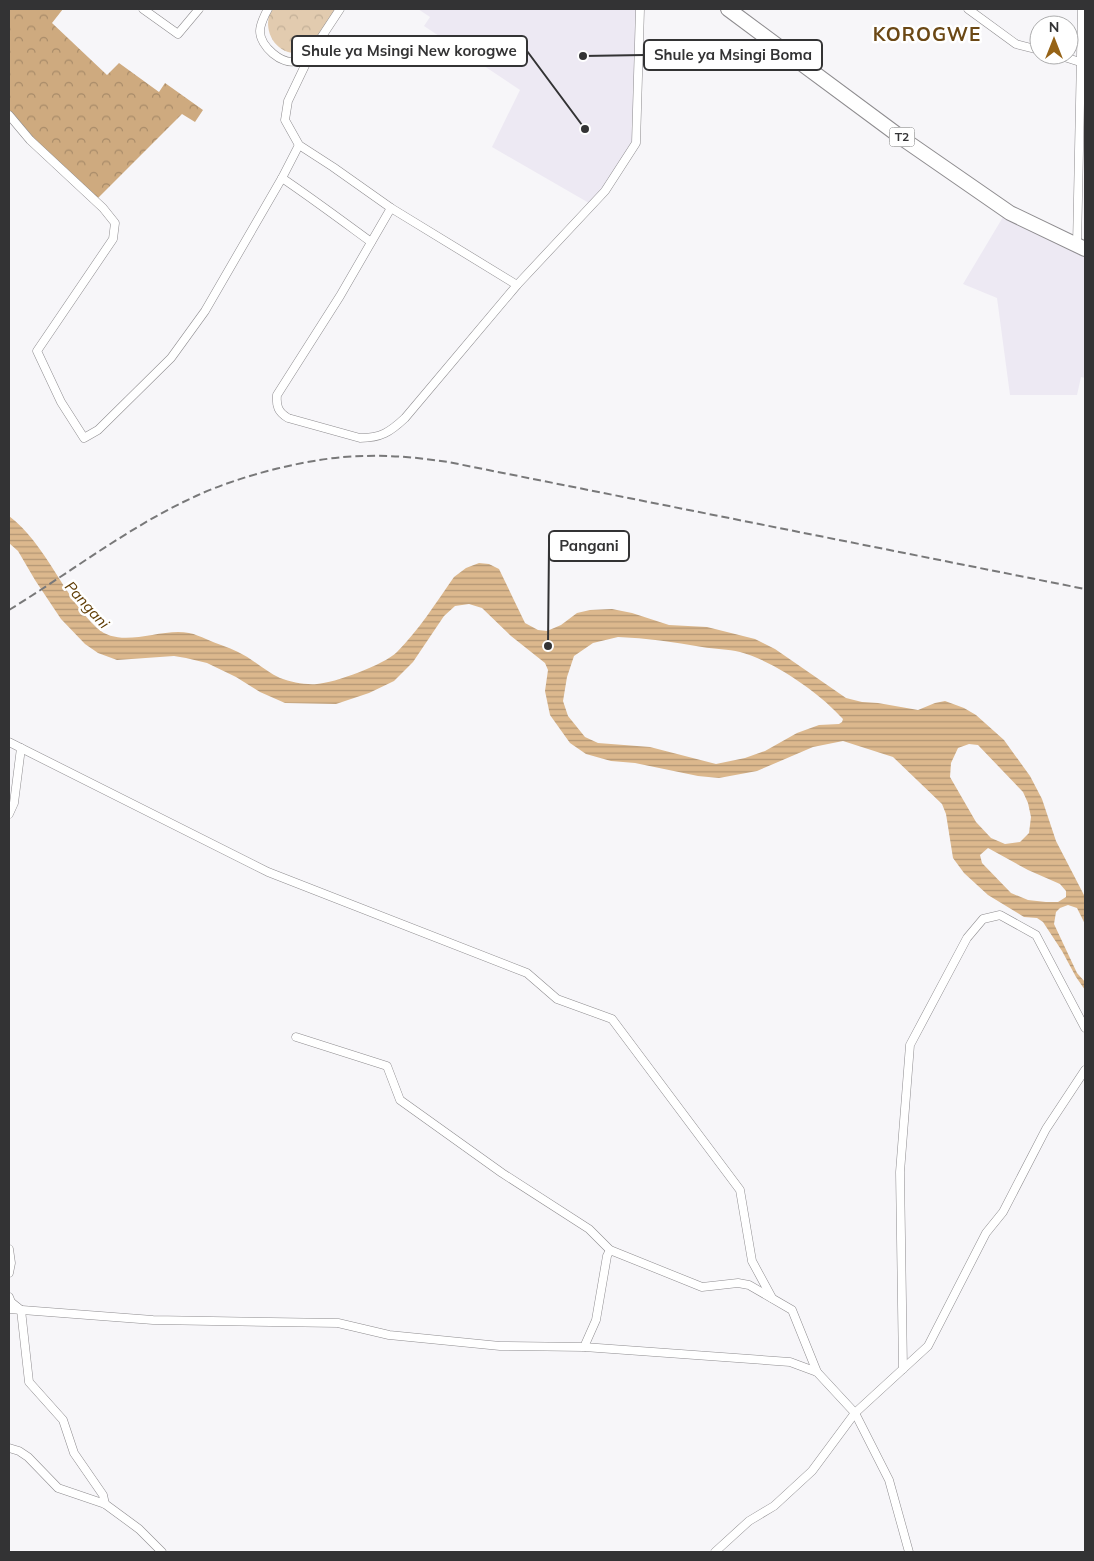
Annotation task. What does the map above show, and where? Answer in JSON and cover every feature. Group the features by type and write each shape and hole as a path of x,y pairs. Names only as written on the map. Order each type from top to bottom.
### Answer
{"highway":[{"name":"T2","path":"728,9 906,141 1010,213 1081,247"}],"street":[{"path":"143,9 178,34 199,9"},
{"path":"257,9 267,11 260,31 263,43 271,52 285,60 296,62 310,53"},
{"path":"340,9 310,53 288,101 285,120 298,145 333,167 390,208 517,285"},
{"path":"390,208 340,296 277,395 276,402 280,413 288,418 360,438 372,438 390,432 406,418 517,285 605,191 636,143 640,9"},
{"path":"968,9 1016,44 1029,47"},
{"path":"1081,247 1083,121 1080,62 1082,9"},
{"path":"9,115 30,140 103,208 115,223 113,239 37,351 62,402 84,438 98,430 171,358 205,311 282,178 298,145"},
{"path":"282,178 371,242"},
{"path":"9,742 268,872 527,974 556,999 612,1019 740,1190 752,1261 772,1298"},
{"path":"9,814 14,803 21,748"},
{"path":"903,1369 900,1172 910,1045 967,938 983,919 1000,915 1036,935 1085,1028"},
{"path":"296,1037 387,1066 400,1100 502,1173 589,1229 610,1250 702,1287 749,1285 792,1310 817,1372 855,1413 889,1480 909,1552"},
{"path":"715,1552 749,1521 774,1506 812,1471 855,1413 928,1346 986,1233 1003,1212 1046,1129 1085,1070"},
{"path":"9,1249 11,1262 9,1273"},
{"path":"584,1347 596,1320 607,1256 610,1250"},
{"path":"9,1297 11,1302 21,1310 29,1382 63,1420 74,1453 103,1495 104,1504"},
{"path":"9,1310 153,1320 338,1323 390,1335 481,1344 584,1347 790,1362 817,1372"},
{"path":"9,1448 20,1451 28,1457 58,1488 104,1504 139,1529 162,1552"}],"shaded area":[{"path":"418,9 637,9 633,142 603,189 589,203 492,147 520,90 424,26 430,17"},
{"path":"1003,217 1085,257 1085,378 1081,377 1077,395 1010,395 997,298 963,284"},
{"path":"9,516 34,541 85,615 97,628 107,634 129,638 178,632 191,633 238,652 280,678 298,683 325,683 370,668 391,657 420,626 454,577 466,568 479,563 489,564 499,569 525,623 538,630 547,631 561,625 577,613 590,610 612,609 632,613 669,625 707,627 755,639 775,649 846,698 918,710 945,701 964,708 976,715 1004,740 1030,776 1042,799 1056,841 1085,897 1085,924 1077,908 1068,905 1056,912 1054,924 1077,973 1085,982 1085,990 1043,922 1037,918 1024,917 988,895 964,873 953,858 946,814 942,804 893,757 843,741 813,747 757,771 719,778 698,776 635,763 611,761 586,754 570,743 550,715 545,691 548,670 545,663 511,636 482,608 469,604 455,606 444,616 413,662 394,681 369,693 336,704 285,703 260,692 236,677 207,663 174,656 117,660 98,653 85,644 61,619 18,551 9,543","holes":["618,637 660,640 731,650 753,656 796,679 833,709 843,719 842,722 839,724 819,725 797,733 765,751 745,758 716,764 650,747 598,743 585,737 568,716 563,701 567,677 574,656 593,643","969,744 978,745 1023,792 1031,817 1029,833 1020,842 1005,844 991,838 976,822 950,777 951,763 958,748","988,848 1028,870 1060,884 1066,891 1066,897 1058,902 1046,902 1028,900 1011,893 982,863 980,855"]}],"green space":[{"path":"9,9 63,9 52,23 107,75 119,63 159,92 165,83 203,110 195,122 182,114 97,199 32,138 9,111"},
{"path":"272,9 336,9 308,50 293,53 277,45 270,34 268,21"}],"railway":[{"path":"9,610 124,535 172,508 214,488 256,474 302,463 324,459 365,456 407,457 448,462 1085,589"}],"place":[{"name":"Shule ya Msingi Boma","path":"583,56"},
{"name":"Shule ya Msingi New korogwe","path":"585,129"},
{"name":"Pangani","path":"548,646"}],"district":[{"name":"KOROGWE","path":"927,34"}]}
